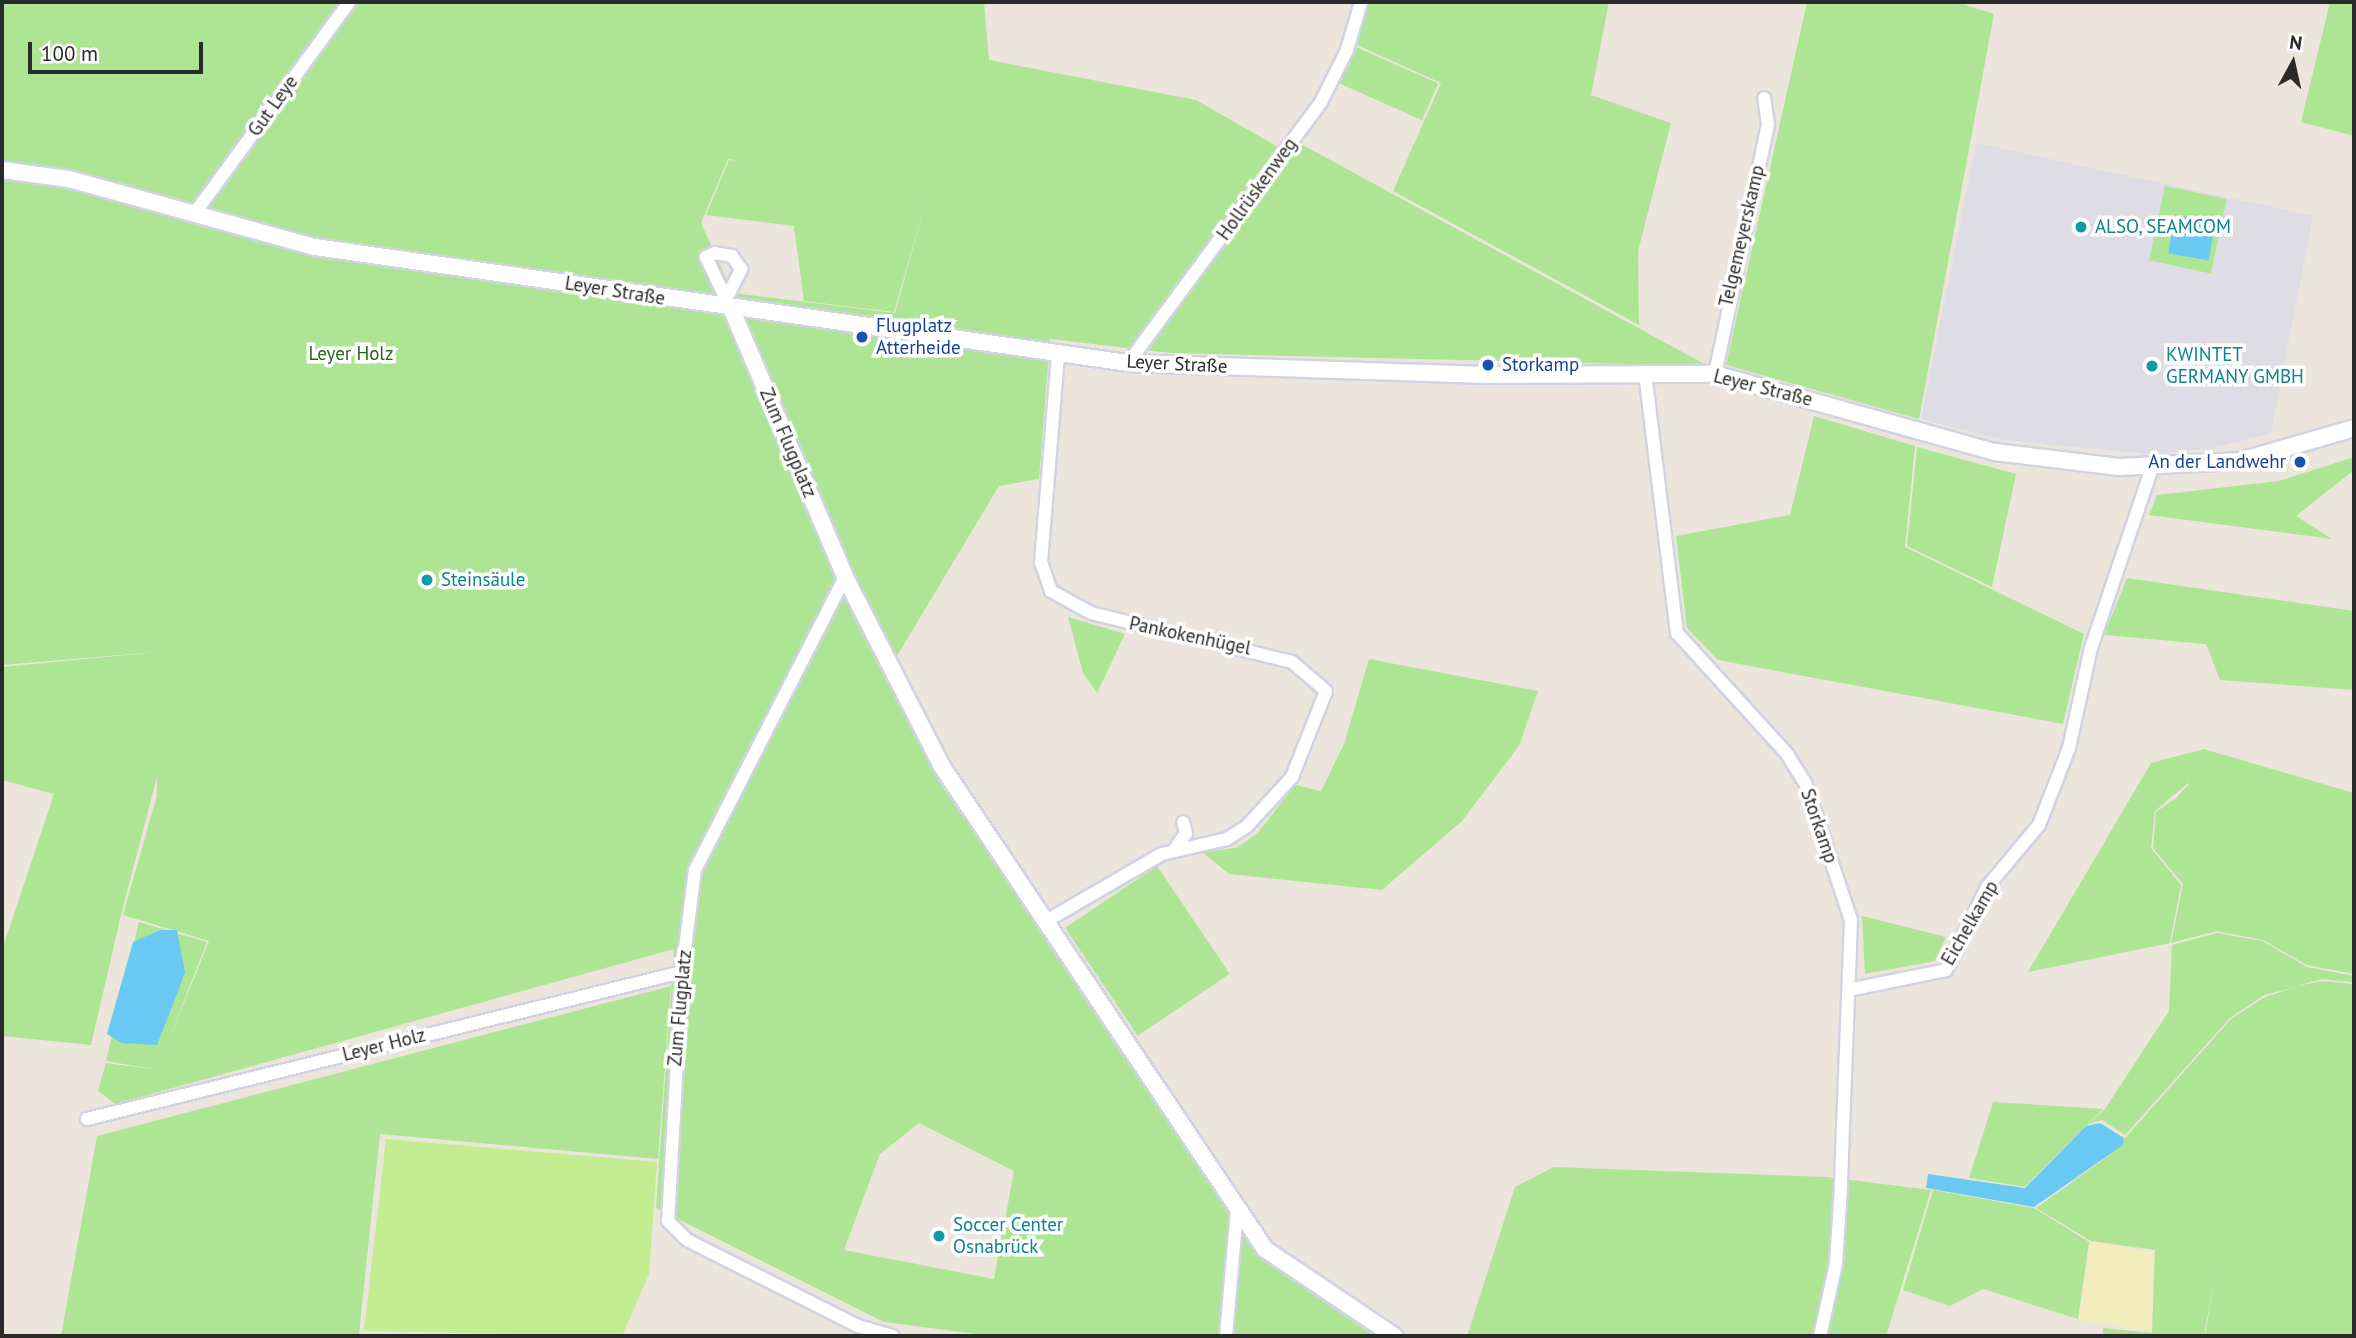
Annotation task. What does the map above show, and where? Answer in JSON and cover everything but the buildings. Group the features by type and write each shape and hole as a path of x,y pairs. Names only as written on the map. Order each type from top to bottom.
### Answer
{"street":[{"name":"Gut Leye","path":"197,209 349,2"},
{"name":"Hollrüskenweg","path":"1128,363 1321,102 1339,71 1361,2"},
{"name":"Telgemeyerskamp","path":"1715,374 1768,125 1764,98"},
{"name":"Leyer Straße","path":"2,170 69,179 315,247 1128,363 1488,375 1715,374 1995,452 2152,468 2240,461 2354,428"},
{"name":"Zum Flugplatz","path":"728,304 845,577 941,765 1048,920 1265,1248 1394,1336"},
{"name":"Pankokenhügel","path":"1048,920 1172,850 1227,839 1261,813 1292,777 1326,691 1292,662 1091,613 1051,591 1041,562 1058,353"},
{"name":"Storkamp","path":"1645,373 1677,633 1787,754 1806,786 1851,920 1853,989"},
{"name":"Eichelkamp","path":"1853,989 1946,970 1987,887 2039,825 2069,748 2091,648 2152,468"},
{"name":"Zum Flugplatz","path":"845,577 695,870 681,972 668,1221 687,1240 858,1326 893,1336"},
{"path":"1172,850 1182,844 1183,822"},
{"name":"Leyer Holz","path":"87,1119 681,972"},
{"path":"1820,1336 1836,1264 1853,989"},
{"path":"1226,1336 1237,1209"}],"shaded area":[{"path":"1976,143 2313,216 2271,433 2209,449 2150,454 2004,440 1921,419"}],"green space":[{"path":"2,2 984,2 989,60 1196,100 1278,147 1213,239 1303,145 1708,366 1171,353 1050,339 1039,479 999,486 885,676 919,744 1260,1258 1374,1336 992,1336 884,1322 656,1208 674,949 115,1104 98,1091 106,1063 158,1070 106,1061 139,922 207,942 164,1052 209,941 123,915 157,795 157,777 121,915 91,1045 2,1036 2,950 54,794 2,780 2,667 168,651 2,665","holes":["728,159 740,161 729,160 706,215 794,226 804,301 894,312 926,201 895,313 733,293 701,223","919,1123 1014,1171 994,1279 844,1250 880,1154"]},
{"path":"1369,2 1609,2 1591,95 1671,123 1638,251 1639,325 1393,191 1441,83 1357,45"},
{"path":"1807,2 1957,2 1994,14 1919,419 1726,365"},
{"path":"2330,2 2354,2 2354,136 2301,122"},
{"path":"1356,47 1438,84 1422,120 1340,84"},
{"path":"2165,186 2227,199 2211,273 2149,260"},
{"path":"1814,416 1915,446 1905,547 2084,634 2063,724 1718,660 1687,628 1676,536 1790,515"},
{"path":"1917,447 2016,474 1992,587 1907,546"},
{"path":"2354,457 2354,470 2296,516 2332,539 2149,515 2157,495 2279,481"},
{"path":"2127,578 2354,611 2354,690 2220,680 2206,644 2104,635"},
{"path":"1068,617 1125,634 1097,693 1083,673"},
{"path":"1369,659 1538,691 1519,746 1462,821 1382,890 1229,874 1202,852 1236,848 1257,834 1295,785 1321,791 1344,744"},
{"path":"2204,749 2354,793 2354,974 2307,965 2263,940 2217,931 2171,943 2183,884 2153,848 2156,812 2176,798 2188,783 2155,811 2151,848 2181,885 2170,943 2028,972 2151,763"},
{"path":"1157,866 1230,974 1138,1036 1065,928"},
{"path":"1862,916 1946,937 1935,961 1865,974"},
{"path":"2217,933 2262,941 2307,967 2354,976 2352,982 2321,979 2297,986 2323,981 2352,984 2354,982 2354,1336 2205,1336 2215,1276 2204,1336 2103,1336 2103,1328 2152,1333 2155,1250 2091,1241 2036,1208 2111,1154 2231,1019 2265,997 2296,987 2264,995 2230,1018 2125,1135 2102,1120 2088,1124 2105,1109 2169,1011 2172,945"},
{"path":"671,986 658,1159 380,1134 359,1334 379,1336 61,1336 97,1136"},
{"path":"1993,1102 2103,1109 2025,1187 1969,1178"},
{"path":"386,1139 657,1162 649,1274 622,1336 364,1331"},
{"path":"1554,1167 1827,1177 1931,1190 1886,1336 1467,1336 1515,1187"},
{"path":"1933,1190 2034,1208 2089,1242 2078,1319 1983,1289 1950,1306 1903,1290"}],"sand":[{"path":"2090,1242 2153,1252 2151,1331 2079,1320"}],"water":[{"path":"2175,215 2215,222 2209,261 2168,253"},
{"path":"160,930 177,930 185,973 157,1045 122,1043 107,1034 133,942"},
{"path":"2100,1123 2124,1138 2123,1145 2034,1207 1926,1188 1928,1174 2025,1188 2086,1126"}],"place":[{"name":"ALSO, SEAMCOM","path":"2081,227"},
{"name":"Flugplatz Atterheide","path":"862,337"},
{"name":"Storkamp","path":"1488,365"},
{"name":"KWINTET GERMANY GMBH","path":"2152,366"},
{"name":"An der Landwehr","path":"2300,462"},
{"name":"Steinsäule","path":"427,580"},
{"name":"Soccer Center Osnabrück","path":"939,1236"}]}
